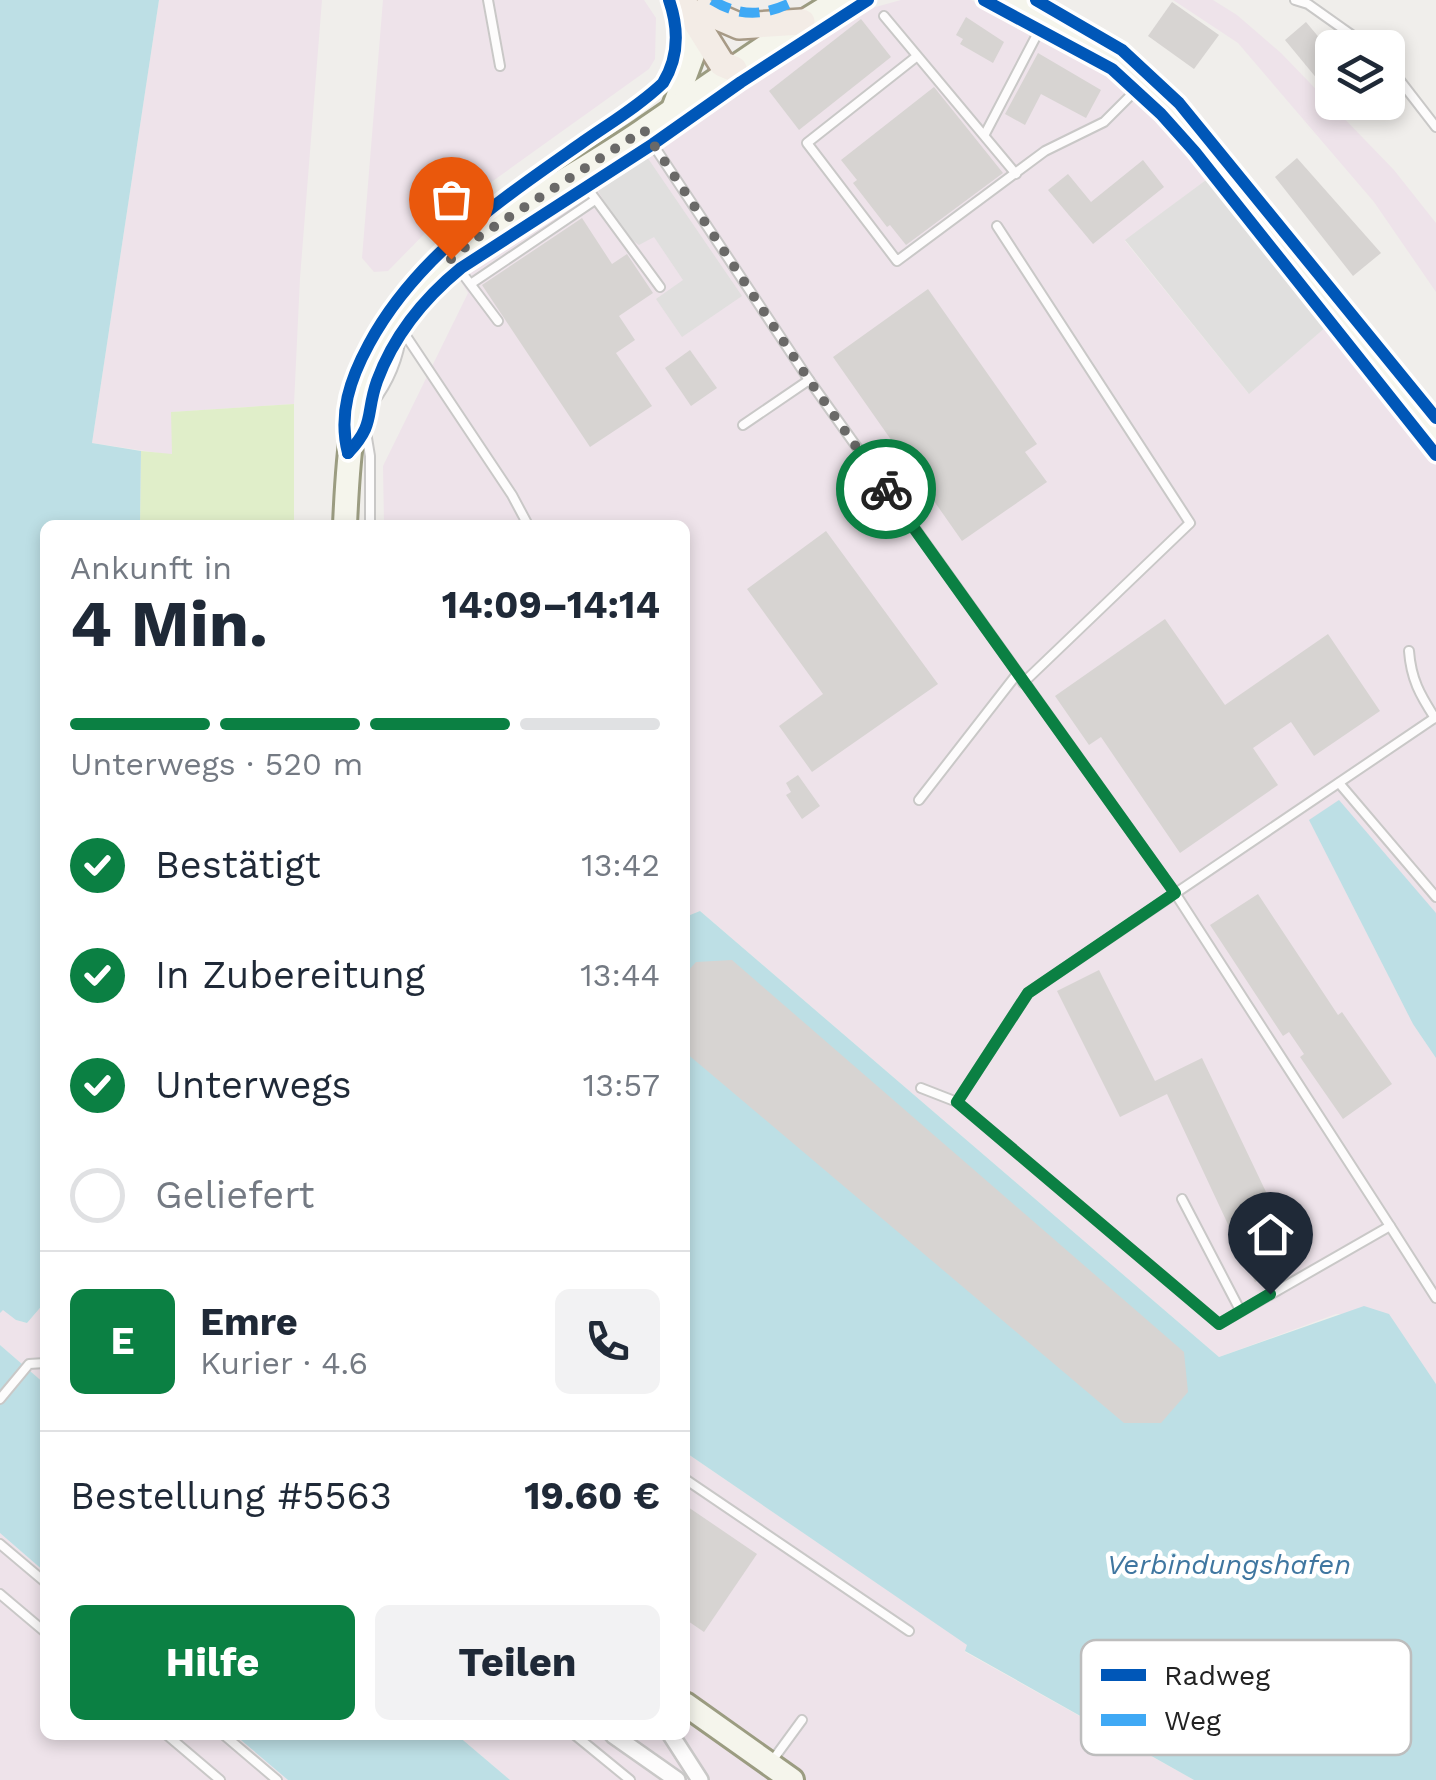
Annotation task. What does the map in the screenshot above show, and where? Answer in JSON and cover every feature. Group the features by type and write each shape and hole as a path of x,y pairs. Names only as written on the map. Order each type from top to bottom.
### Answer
{"main road":[{"path":"694,7 740,26 802,22"},
{"path":"694,7 722,64 734,69"}],"street":[{"path":"345,520 348,453 360,395 368,370 399,325 410,300 475,239 838,0"},
{"path":"1007,0 1101,49 1144,83 1198,136 1436,436"},
{"path":"674,109 692,56 694,7"},
{"path":"690,1708 792,1780"},
{"path":"620,1740 669,1777"},
{"path":"674,1740 700,1780"}],"lane":[{"path":"488,0 500,66"},
{"path":"1295,0 1308,4 1345,30"},
{"path":"884,16 1016,174"},
{"path":"985,134 1045,20"},
{"path":"916,57 807,144 897,262 1045,150 1104,122 1144,83"},
{"path":"1405,87 1436,127"},
{"path":"644,130 809,380 1175,893 1436,1298"},
{"path":"577,174 660,287"},
{"path":"472,283 596,200"},
{"path":"919,800 1020,678 1190,523 997,226"},
{"path":"451,259 498,321"},
{"path":"399,325 525,520"},
{"path":"743,425 809,380"},
{"path":"360,395 370,456 370,520"},
{"path":"957,1102 1028,993 1436,718 1418,692 1410,672 1409,651"},
{"path":"1339,783 1436,898"},
{"path":"921,1088 957,1102 1219,1324 1390,1226"},
{"path":"1182,1199 1240,1310"},
{"path":"0,1398 29,1364 40,1363"},
{"path":"690,1481 909,1631"},
{"path":"0,1544 40,1578"},
{"path":"0,1594 40,1628"},
{"path":"770,1764 802,1720"},
{"path":"173,1740 220,1780"},
{"path":"230,1740 277,1780"},
{"path":"581,1740 630,1780"}],"shaded area":[{"path":"159,0 322,0 294,404 172,412 172,455 92,443"},
{"path":"383,0 644,0 656,18 655,59 649,69 437,221 388,271 374,272 362,258"},
{"path":"901,0 971,0 1114,74 1147,104 1210,177 1125,241 1248,393 1327,326 1436,463 1436,1384 1389,1315 1336,1314 1219,1357 700,911 690,915 690,520 384,520 383,466 468,293 460,280 861,11"},
{"path":"1173,0 1213,0 1237,15 1315,88 1315,120 1346,120 1394,170 1436,223 1436,292 1374,202 1238,43"},
{"path":"647,157 742,296 682,337 656,299 683,280 654,237 639,245 624,234 598,191"},
{"path":"1210,177 1327,326 1249,394 1125,240"},
{"path":"40,1308 40,1380 0,1345 3,1309 27,1323"},
{"path":"690,1455 968,1645 965,1652 1081,1717 1081,1755 1149,1755 1194,1780 510,1780 463,1740 690,1740"},
{"path":"0,1533 40,1568 40,1740 241,1740 288,1780 0,1780"}],"green space":[{"path":"294,404 294,520 140,520 141,451 172,454 171,412"}],"water":[{"path":"0,0 159,0 92,443 141,451 140,520 40,520 40,1308 27,1323 3,1310 0,1313"},
{"path":"1339,800 1436,913 1436,1058 1413,1024 1309,820"},
{"name":"Verbindungshafen","path":"700,911 1219,1357 1364,1306 1389,1314 1436,1384 1436,1780 1194,1780 1150,1755 1411,1755 1411,1640 1081,1640 1081,1716 965,1651 967,1645 690,1455 690,915"},
{"path":"0,1345 40,1380 40,1568 0,1533"},
{"path":"241,1740 463,1740 510,1780 288,1780"}],"building":[{"path":"1172,2 1219,35 1194,69 1148,36"},
{"path":"966,17 1004,42 993,63 960,44 963,39 956,35"},
{"path":"861,19 891,57 799,130 769,91"},
{"path":"1306,22 1315,33 1315,76 1285,40"},
{"path":"1038,53 1101,90 1086,118 1041,94 1025,125 1005,114"},
{"path":"934,87 1003,173 906,245 853,183 857,180 841,160"},
{"path":"1297,158 1381,253 1353,276 1275,177"},
{"path":"1143,160 1164,187 1093,244 1048,190 1068,174 1091,202"},
{"path":"582,218 612,264 627,254 653,293 619,316 635,340 616,353 652,406 590,447 482,285"},
{"path":"928,289 1037,444 1025,452 1047,482 962,541 833,357"},
{"path":"690,350 717,388 691,406 665,368"},
{"path":"826,531 938,684 812,772 779,726 823,694 747,589"},
{"path":"1165,619 1225,705 1328,634 1380,711 1314,756 1291,722 1253,748 1278,785 1180,853 1101,737 1089,745 1055,696"},
{"path":"798,775 820,806 802,819 786,795 791,792 786,783"},
{"path":"1258,894 1338,1015 1342,1012 1392,1084 1343,1119 1300,1057 1304,1054 1289,1032 1283,1036 1210,925"},
{"path":"732,960 1184,1352 1188,1392 1161,1423 1124,1423 690,1056 690,969 696,962"},
{"path":"1099,970 1155,1081 1202,1058 1299,1261 1255,1282 1167,1094 1120,1117 1057,991"},
{"path":"690,1508 757,1554 704,1632 690,1622"}],"marked path":[{"path":"712,0 733,10 754,13 796,0"}],"cycle path":[{"path":"348,453 344,424 351,384 389,312 436,256 492,207 663,83 676,43 669,0"},
{"path":"348,453 366,426 373,393 392,348 422,305 447,280 868,0"},
{"path":"984,0 1112,69 1161,114 1436,455"},
{"path":"1036,0 1122,50 1179,103 1436,418"}],"way so far":[{"path":"451,259 475,239 644,130 886,489"}],"route":[{"path":"886,489 1175,893 1028,993 957,1102 1219,1324 1270,1294"}]}
